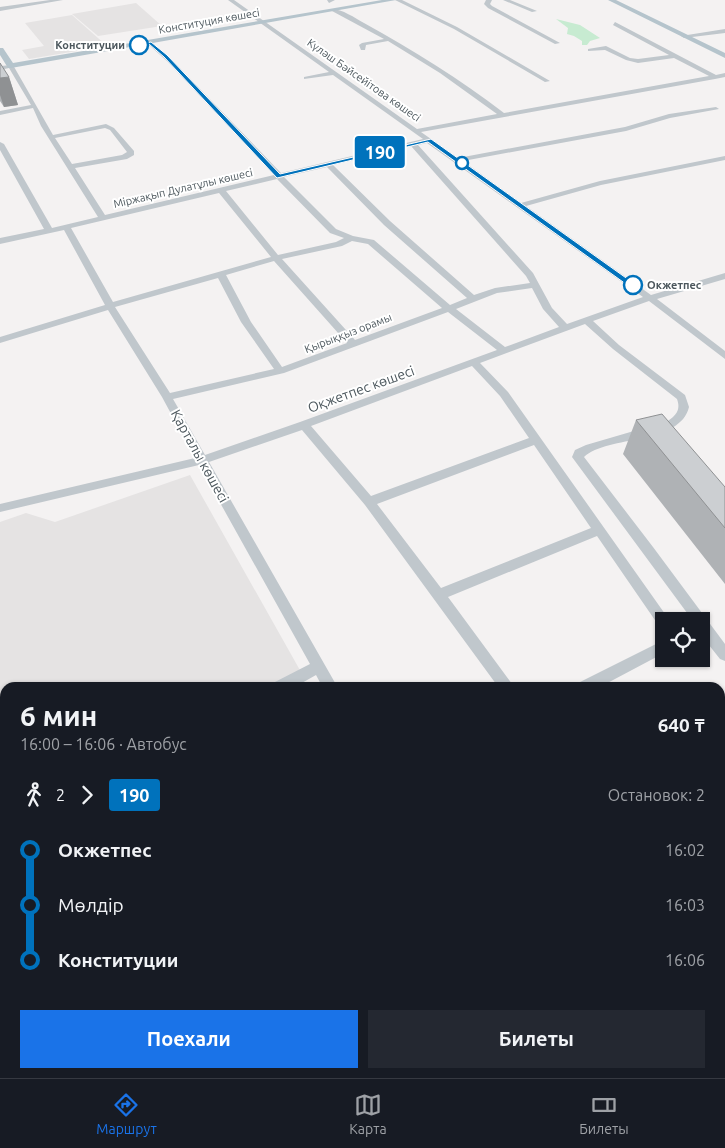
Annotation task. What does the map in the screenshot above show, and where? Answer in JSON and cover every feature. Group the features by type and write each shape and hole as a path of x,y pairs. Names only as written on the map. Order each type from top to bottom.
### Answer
{"main road":[{"name":"Конституция көшесі","path":"11,66 393,0"},
{"path":"611,0 725,56"},
{"path":"0,50 11,66"},
{"path":"5,58 21,62 37,62"}],"street":[{"path":"0,9 60,0"},
{"name":"Күләш Бәйсейітова көшесі","path":"231,0 522,205 650,298 725,356"},
{"path":"398,0 428,12 457,27 547,81"},
{"path":"489,0 487,4 490,6 557,43"},
{"path":"506,0 534,11"},
{"path":"334,10 388,40 470,90 502,115"},
{"path":"615,24 715,77"},
{"path":"684,36 725,30"},
{"path":"363,48 362,45 364,44 388,40"},
{"path":"150,43 170,61 334,231 371,242 448,308 470,323 504,351"},
{"path":"590,50 606,48 628,59 638,61 675,56"},
{"path":"11,66 35,106 40,120 103,218"},
{"name":"Конституция көшесі","path":"0,68 11,66"},
{"path":"306,78 334,72"},
{"path":"417,131 725,75"},
{"path":"0,113 35,106"},
{"path":"458,160 626,129 670,116 716,109"},
{"path":"51,137 106,126 112,129 131,153 124,157 70,167"},
{"name":"Міржақып Дулатұлы көшесі","path":"0,241 429,140"},
{"path":"0,144 49,230"},
{"path":"413,144 530,275 548,309 565,328"},
{"path":"522,205 600,183 725,158"},
{"path":"328,164 387,222 473,299"},
{"path":"222,190 276,258 353,344"},
{"name":"Қарталы көшесі","path":"66,227 110,306 167,397 327,682"},
{"path":"0,340 276,258 339,244 356,238"},
{"path":"221,275 246,322 280,371"},
{"name":"Оқжетпес көшесі","path":"0,508 202,460 475,363 586,320 650,298 725,276"},
{"name":"Қырыққыз орамы","path":"167,397 280,371 495,291 535,285"},
{"path":"586,320 616,347 681,397 685,407 680,417 668,429 595,446 579,453 578,457 649,550 693,612"},
{"path":"475,363 504,394 657,612"},
{"path":"304,425 369,502 504,682"},
{"path":"369,502 536,440"},
{"path":"440,595 600,529"},
{"path":"710,635 725,655"},
{"path":"595,682 655,651"},
{"path":"290,682 319,667"}],"shaded area":[{"path":"136,3 162,26 98,36 72,14"},
{"path":"72,15 107,46 29,59 22,50 44,46 25,23"},
{"path":"190,475 301,672 281,682 0,682 0,522 26,513 55,522"}],"green space":[{"path":"556,19 580,25 600,38 590,41 587,45 582,45 582,41 567,34 568,28"}],"building":[{"path":"0,63 9,77 0,78"},
{"path":"662,414 725,487 725,528 636,420"}],"bus line":[{"name":"190","path":"139,45 150,43 165,56 279,176 429,140 633,285"}],"place":[{"name":"Конституции","path":"139,45"},
{"name":"Окжетпес","path":"633,285"}]}
